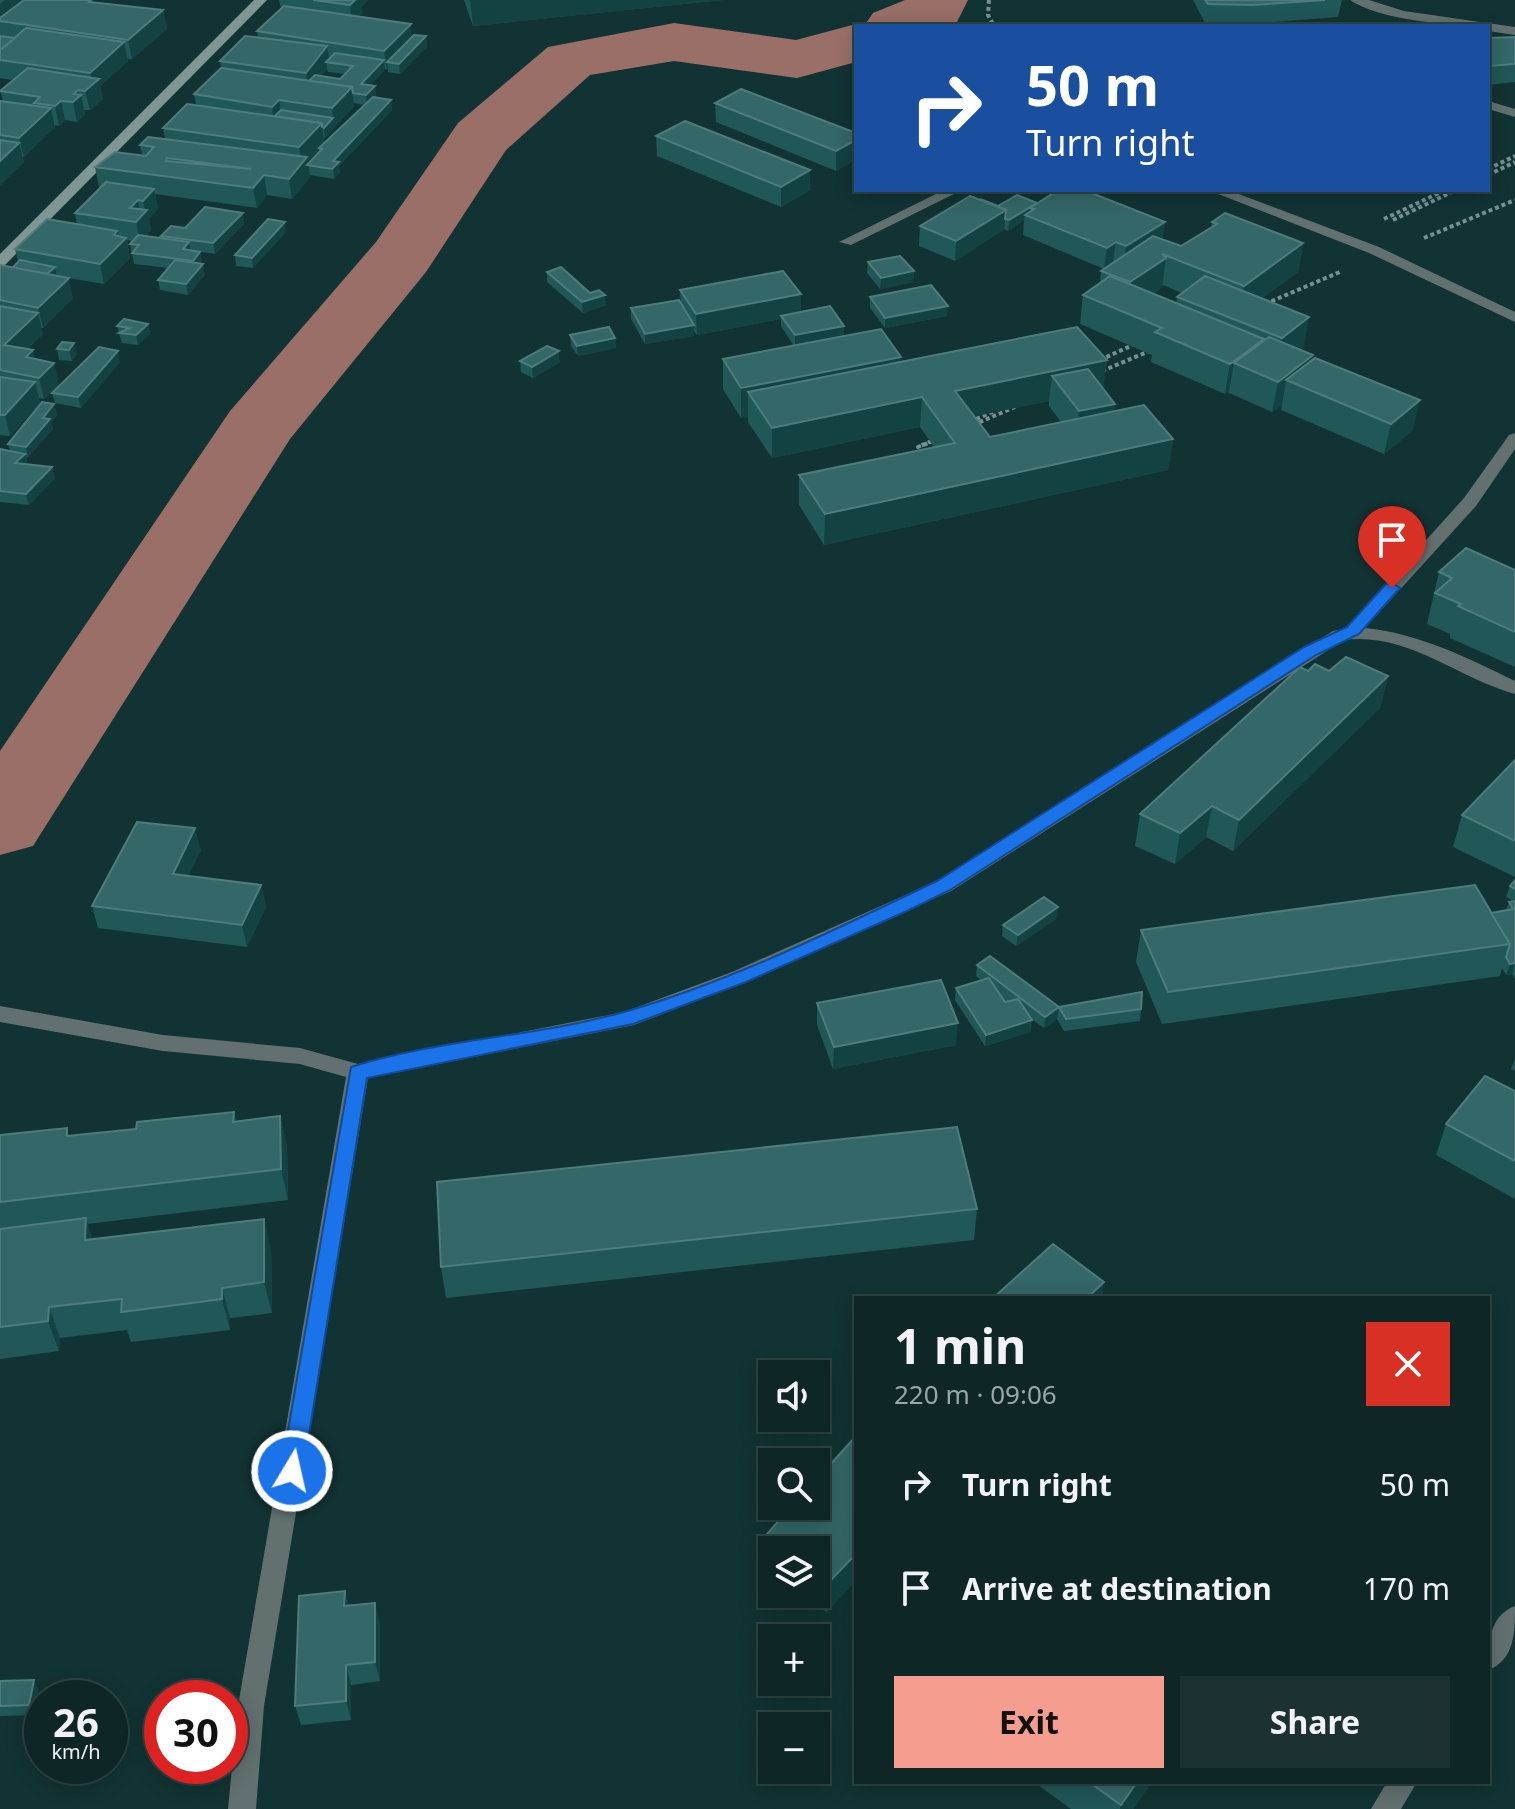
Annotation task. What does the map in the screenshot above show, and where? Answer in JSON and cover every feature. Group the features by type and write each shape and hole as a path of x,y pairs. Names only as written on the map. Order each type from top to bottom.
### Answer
{"street":[{"path":"0,262 261,0"},
{"path":"1356,0 1403,14 1472,24"},
{"path":"1412,24 1435,18"},
{"path":"1490,27 1515,31"},
{"path":"1490,106 1515,113"},
{"path":"846,242 951,192"},
{"path":"1220,192 1345,239 1515,318"},
{"path":"0,1014 50,1026 163,1043 300,1056 358,1072 627,1019 835,936 944,886 1310,651 1353,631 1470,502 1515,438"},
{"path":"1353,631 1394,639 1515,688"},
{"path":"242,1809 251,1706 358,1072"},
{"path":"1490,1655 1515,1618"},
{"path":"1385,1809 1402,1784"}],"path":[{"path":"989,0 988,15 993,24"},
{"path":"1490,171 1515,156"},
{"path":"1490,171 1515,162"},
{"path":"1345,239 1441,192"},
{"path":"1385,224 1452,192"},
{"path":"1413,242 1515,200"},
{"path":"1253,308 1340,272"},
{"path":"1088,365 1145,338"},
{"path":"1092,375 1165,345"},
{"path":"961,428 1018,401"},
{"path":"918,447 946,434"}],"building":[{"path":"24,0 91,0 89,2 163,10 128,40 0,21"},
{"path":"313,0 355,0 350,5"},
{"path":"1205,0 1325,0 1252,5 1208,4"},
{"path":"284,6 411,24 384,51 257,31"},
{"path":"26,28 124,42 90,73 0,60 0,50"},
{"path":"414,35 426,36 399,64 387,62"},
{"path":"0,36 15,38 0,50"},
{"path":"245,36 327,46 306,73 220,61"},
{"path":"1515,37 1515,64 1490,66 1490,38"},
{"path":"335,53 384,60 361,84 375,86 366,95 353,93 352,87 309,81 315,75 340,79 353,66 326,62"},
{"path":"28,68 99,79 85,91 78,90 74,94 81,95 73,102 61,101 55,106 34,103 40,97 0,91"},
{"path":"221,68 352,87 332,108 279,100 272,107 194,94"},
{"path":"741,89 854,132 854,141 836,151 715,103"},
{"path":"373,97 391,100 333,161 339,162 332,169 307,165 322,149 319,148"},
{"path":"0,101 51,108 19,138 0,135"},
{"path":"187,104 322,123 299,147 163,128"},
{"path":"281,110 333,118 324,128 322,123 275,116"},
{"path":"685,121 810,170 781,187 656,136"},
{"path":"148,137 307,157 289,179 264,175 253,188 95,167 115,152 146,156 154,147 140,145","holes":["167,158 251,169 166,161"]},
{"path":"0,140 19,143 0,161"},
{"path":"106,182 154,189 143,201 138,200 130,208 147,210 136,222 75,213"},
{"path":"1055,192 1089,192 1165,222 1126,246 1116,242 1107,248 1025,215 1034,209 1030,208"},
{"path":"1017,195 1037,203 1009,220 1005,219 1006,210 980,199 998,206"},
{"path":"970,196 1006,210 956,241 920,226"},
{"path":"205,207 243,213 213,243 161,236 171,226 185,228"},
{"path":"1225,213 1303,243 1244,286 1162,254 1166,258 1130,282 1101,271 1153,236 1181,246 1217,224 1212,222"},
{"path":"47,219 117,231 114,235 126,238 100,264 15,249"},
{"path":"268,219 285,222 252,258 235,255"},
{"path":"138,235 189,242 183,249 200,252 193,261 132,253 139,245 130,244"},
{"path":"900,256 914,271 881,278 868,262"},
{"path":"20,260 55,267 47,274 12,268"},
{"path":"175,260 203,264 186,284 158,280"},
{"path":"0,265 69,278 38,308 0,300"},
{"path":"561,267 590,293 599,290 605,295 582,302 547,272"},
{"path":"783,271 801,294 696,314 680,290"},
{"path":"1110,276 1264,339 1230,364 1155,332 1162,328 1083,295"},
{"path":"1205,276 1309,317 1282,338 1177,297"},
{"path":"931,285 948,306 885,318 870,297"},
{"path":"679,300 694,325 645,334 631,308"},
{"path":"0,306 38,313 4,345 33,350 26,357 54,363 39,378 0,370"},
{"path":"830,306 844,326 795,335 781,316"},
{"path":"124,319 148,324 136,335 119,333 130,328 117,326"},
{"path":"609,327 615,338 577,346 570,335"},
{"path":"1077,327 1107,360 955,391 990,437 1144,405 1173,439 825,514 799,475 955,443 922,397 772,428 748,392"},
{"path":"881,329 901,357 741,388 723,359"},
{"path":"1269,337 1313,355 1278,382 1234,363"},
{"path":"62,342 74,343 69,350 57,349"},
{"path":"547,346 559,351 532,367 520,361"},
{"path":"99,347 118,351 78,397 52,393"},
{"path":"1315,358 1420,400 1391,424 1286,380"},
{"path":"1088,369 1115,404 1079,411 1052,376"},
{"path":"0,377 35,382 5,415 0,415"},
{"path":"42,402 54,404 43,418 50,419 26,447 8,444"},
{"path":"0,449 25,454 15,463 52,467 26,494 0,491"},
{"path":"1466,548 1515,570 1515,632 1435,593 1452,578 1439,572"},
{"path":"1346,657 1388,676 1239,820 1212,806 1180,833 1140,814 1300,667 1308,671 1315,664 1329,671"},
{"path":"1515,760 1515,841 1462,815"},
{"path":"137,822 195,828 173,874 261,885 242,925 92,906"},
{"path":"1475,885 1510,944 1168,992 1141,930"},
{"path":"1044,897 1058,907 1018,935 1003,925"},
{"path":"1515,901 1515,963 1510,964 1506,957 1510,944 1491,913 1513,909 1509,902"},
{"path":"990,956 1059,1007 1045,1017 977,965"},
{"path":"989,978 1005,1002 1018,999 1032,1020 986,1035 956,988"},
{"path":"941,980 958,1023 834,1047 817,1003"},
{"path":"1142,992 1141,1009 1066,1019 1059,1007"},
{"path":"1485,1076 1515,1091 1515,1161 1446,1124"},
{"path":"234,1112 233,1122 280,1116 281,1169 0,1202 0,1135 67,1128 67,1136 136,1129 137,1122"},
{"path":"957,1127 977,1209 441,1267 437,1182"},
{"path":"86,1218 85,1240 264,1219 264,1282 222,1288 222,1299 121,1312 122,1299 49,1307 48,1321 0,1327 0,1229"},
{"path":"1053,1244 1104,1282 1089,1296 995,1296"},
{"path":"854,1438 854,1556 830,1581 830,1536 765,1536 780,1520 830,1520 830,1465"},
{"path":"345,1591 344,1606 375,1603 375,1662 346,1665 346,1701 295,1706 299,1596"},
{"path":"24,1680 24,1705 0,1706 0,1681"},
{"path":"1092,1784 1136,1784 1121,1805"}],"waterway":[{"path":"900,24 936,9 938,0"},
{"path":"0,823 258,428 401,257 481,137 570,60 674,42 797,59 854,44"}],"route":[{"path":"292,1471 358,1072 627,1019 821,943 944,886 1310,651 1353,631 1392,588"}]}
